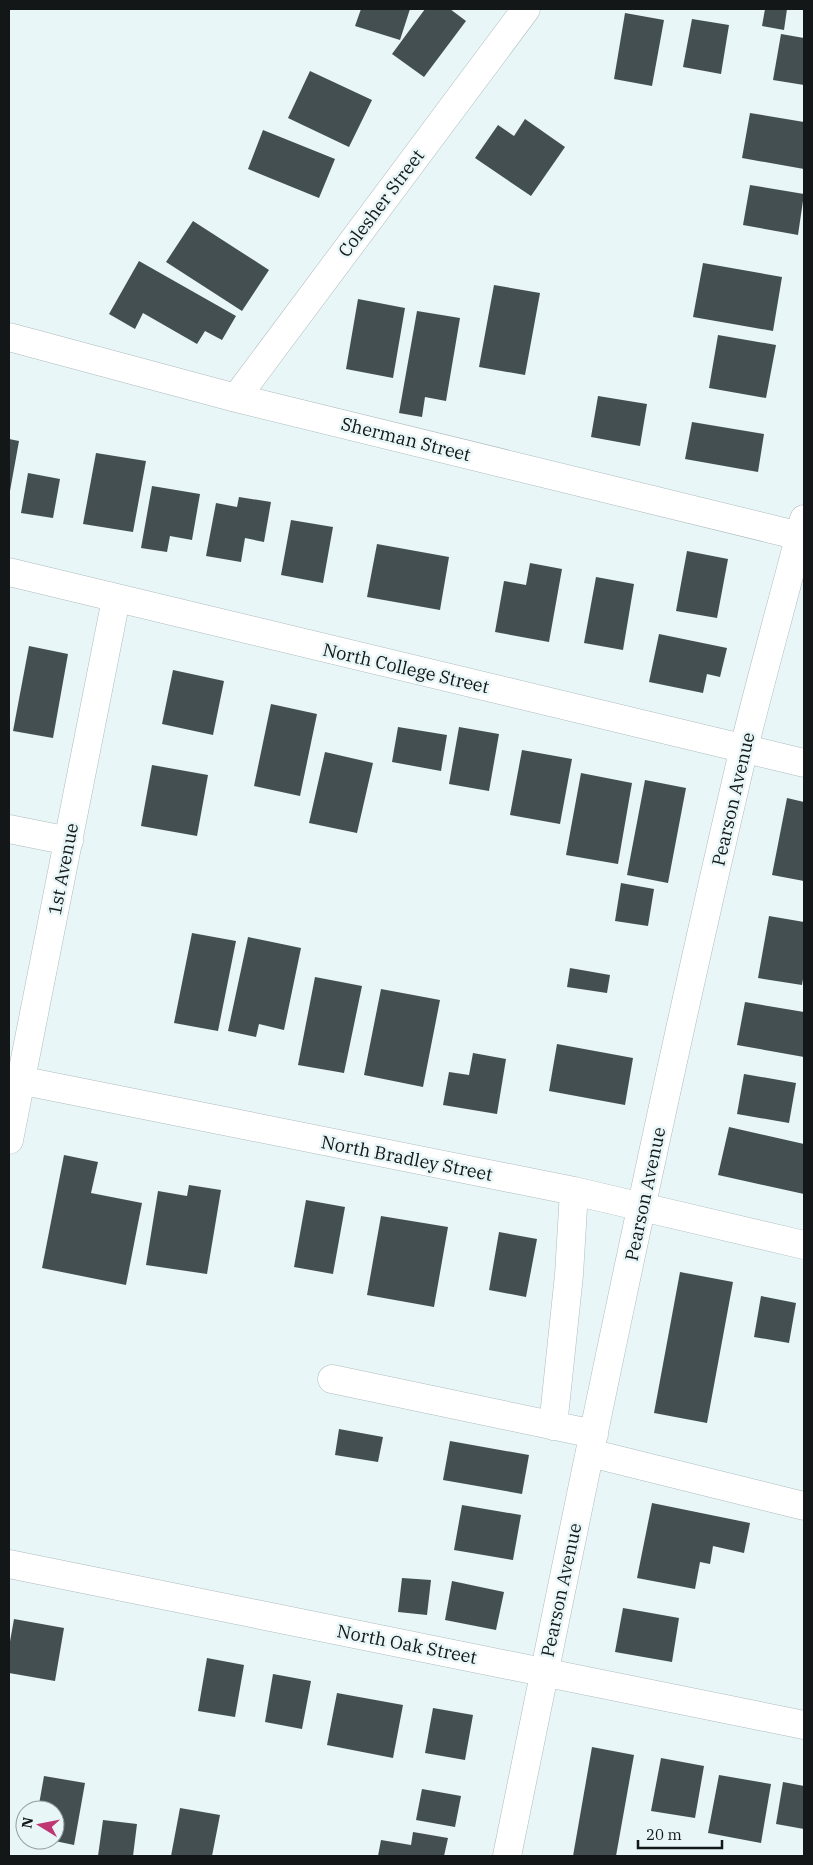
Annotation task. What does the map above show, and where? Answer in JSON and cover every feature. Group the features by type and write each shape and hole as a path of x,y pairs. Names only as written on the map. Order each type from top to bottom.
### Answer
{"street":[{"name":"Colesher Street","path":"236,398 526,9"},
{"name":"Sherman Street","path":"9,336 236,398 803,531"},
{"name":"Pearson Avenue","path":"508,1856 642,1205 744,749 803,531"},
{"name":"North College Street","path":"9,572 804,762"},
{"name":"1st Avenue","path":"9,1140 15,1079 68,841 116,599"},
{"path":"9,829 68,841"},
{"name":"North Bradley Street","path":"15,1079 642,1205 804,1245"},
{"path":"553,1426 569,1275 574,1191"},
{"path":"332,1380 553,1426 592,1444 804,1506"},
{"name":"North Oak Street","path":"9,1564 804,1725"}],"building":[{"path":"361,9 410,9 400,40 355,26"},
{"path":"425,9 450,9 466,21 424,77 392,54"},
{"path":"765,9 787,9 784,30 762,26"},
{"path":"625,13 664,20 652,86 614,79"},
{"path":"692,19 729,25 721,74 683,67"},
{"path":"781,34 804,38 804,85 773,80"},
{"path":"310,71 372,100 349,147 288,118"},
{"path":"750,113 804,122 804,169 742,158"},
{"path":"525,119 565,147 531,196 475,158 498,125 514,136"},
{"path":"263,130 335,159 319,198 248,169"},
{"path":"750,185 804,194 798,235 743,225"},
{"path":"193,221 269,270 242,311 166,262"},
{"path":"139,261 236,316 222,340 205,331 197,344 143,313 135,329 109,314"},
{"path":"703,263 782,277 773,331 693,317"},
{"path":"494,285 540,293 525,375 479,367"},
{"path":"358,299 405,308 393,378 346,369"},
{"path":"417,311 460,318 446,401 425,397 422,417 399,413"},
{"path":"718,335 776,345 766,398 709,388"},
{"path":"598,396 647,404 640,446 591,437"},
{"path":"692,422 764,434 758,472 685,459"},
{"path":"9,439 19,441 10,491 9,491"},
{"path":"96,453 146,461 133,532 83,524"},
{"path":"28,473 60,479 53,518 21,513"},
{"path":"152,486 200,494 192,540 170,536 167,552 141,548"},
{"path":"239,497 271,502 264,542 245,538 241,562 206,556 216,503 237,507"},
{"path":"291,520 333,527 323,583 281,575"},
{"path":"377,544 449,557 440,610 367,597"},
{"path":"687,551 728,559 717,618 676,611"},
{"path":"530,563 562,569 549,642 495,632 504,581 526,585"},
{"path":"596,577 634,584 623,650 584,643"},
{"path":"659,634 727,648 720,677 707,674 703,693 649,682"},
{"path":"29,646 68,654 53,738 13,731"},
{"path":"173,670 224,681 213,735 162,724"},
{"path":"271,704 317,714 300,796 254,786"},
{"path":"398,727 447,735 441,771 392,762"},
{"path":"459,727 499,734 489,791 449,784"},
{"path":"522,750 572,759 560,824 510,815"},
{"path":"325,752 373,763 357,833 309,823"},
{"path":"152,765 208,775 197,836 141,826"},
{"path":"581,773 632,783 618,864 566,855"},
{"path":"645,780 686,788 668,883 627,875"},
{"path":"787,798 804,802 804,881 772,875"},
{"path":"621,883 654,889 648,926 615,921"},
{"path":"769,916 804,922 804,973 802,985 758,978"},
{"path":"192,933 236,941 218,1031 174,1023"},
{"path":"248,937 301,948 284,1030 259,1024 256,1037 228,1031"},
{"path":"570,968 610,975 607,993 567,987"},
{"path":"315,977 362,986 344,1073 298,1065"},
{"path":"381,989 440,1000 423,1087 364,1075"},
{"path":"745,1002 804,1012 804,1057 737,1045"},
{"path":"557,1044 633,1058 625,1105 549,1091"},
{"path":"473,1053 506,1059 497,1114 443,1105 449,1072 469,1075"},
{"path":"744,1074 796,1083 789,1123 737,1114"},
{"path":"729,1127 804,1144 804,1194 718,1175"},
{"path":"64,1155 98,1162 91,1193 142,1203 126,1285 42,1268"},
{"path":"189,1185 221,1190 207,1274 146,1265 158,1191 187,1196"},
{"path":"306,1200 345,1207 333,1274 294,1267"},
{"path":"381,1216 448,1227 434,1307 367,1295"},
{"path":"499,1232 537,1239 526,1297 489,1290"},
{"path":"680,1272 733,1282 707,1423 654,1413"},
{"path":"761,1296 796,1303 789,1343 754,1337"},
{"path":"339,1429 383,1437 378,1462 335,1455"},
{"path":"450,1441 529,1455 522,1494 443,1480"},
{"path":"652,1503 750,1523 744,1553 713,1546 710,1564 700,1562 695,1589 637,1578"},
{"path":"462,1505 521,1515 513,1560 454,1550"},
{"path":"402,1578 431,1580 427,1615 398,1612"},
{"path":"452,1581 504,1592 496,1630 445,1620"},
{"path":"623,1608 679,1618 672,1662 615,1652"},
{"path":"14,1619 64,1628 55,1681 9,1673 9,1647"},
{"path":"207,1658 244,1665 235,1717 198,1711"},
{"path":"273,1674 311,1681 302,1729 265,1722"},
{"path":"337,1693 403,1705 393,1758 327,1745"},
{"path":"433,1708 473,1715 465,1760 425,1753"},
{"path":"592,1747 634,1755 616,1856 573,1856"},
{"path":"661,1758 704,1766 695,1818 651,1811"},
{"path":"719,1775 771,1784 761,1843 708,1833"},
{"path":"44,1776 85,1783 74,1845 65,1843 65,1800 40,1800"},
{"path":"783,1782 804,1786 804,1829 776,1824"},
{"path":"422,1789 461,1796 455,1827 416,1820"},
{"path":"180,1808 220,1815 212,1856 171,1856"},
{"path":"103,1820 137,1824 133,1856 98,1856"},
{"path":"413,1832 448,1838 444,1856 378,1856 381,1840 411,1845"}]}
